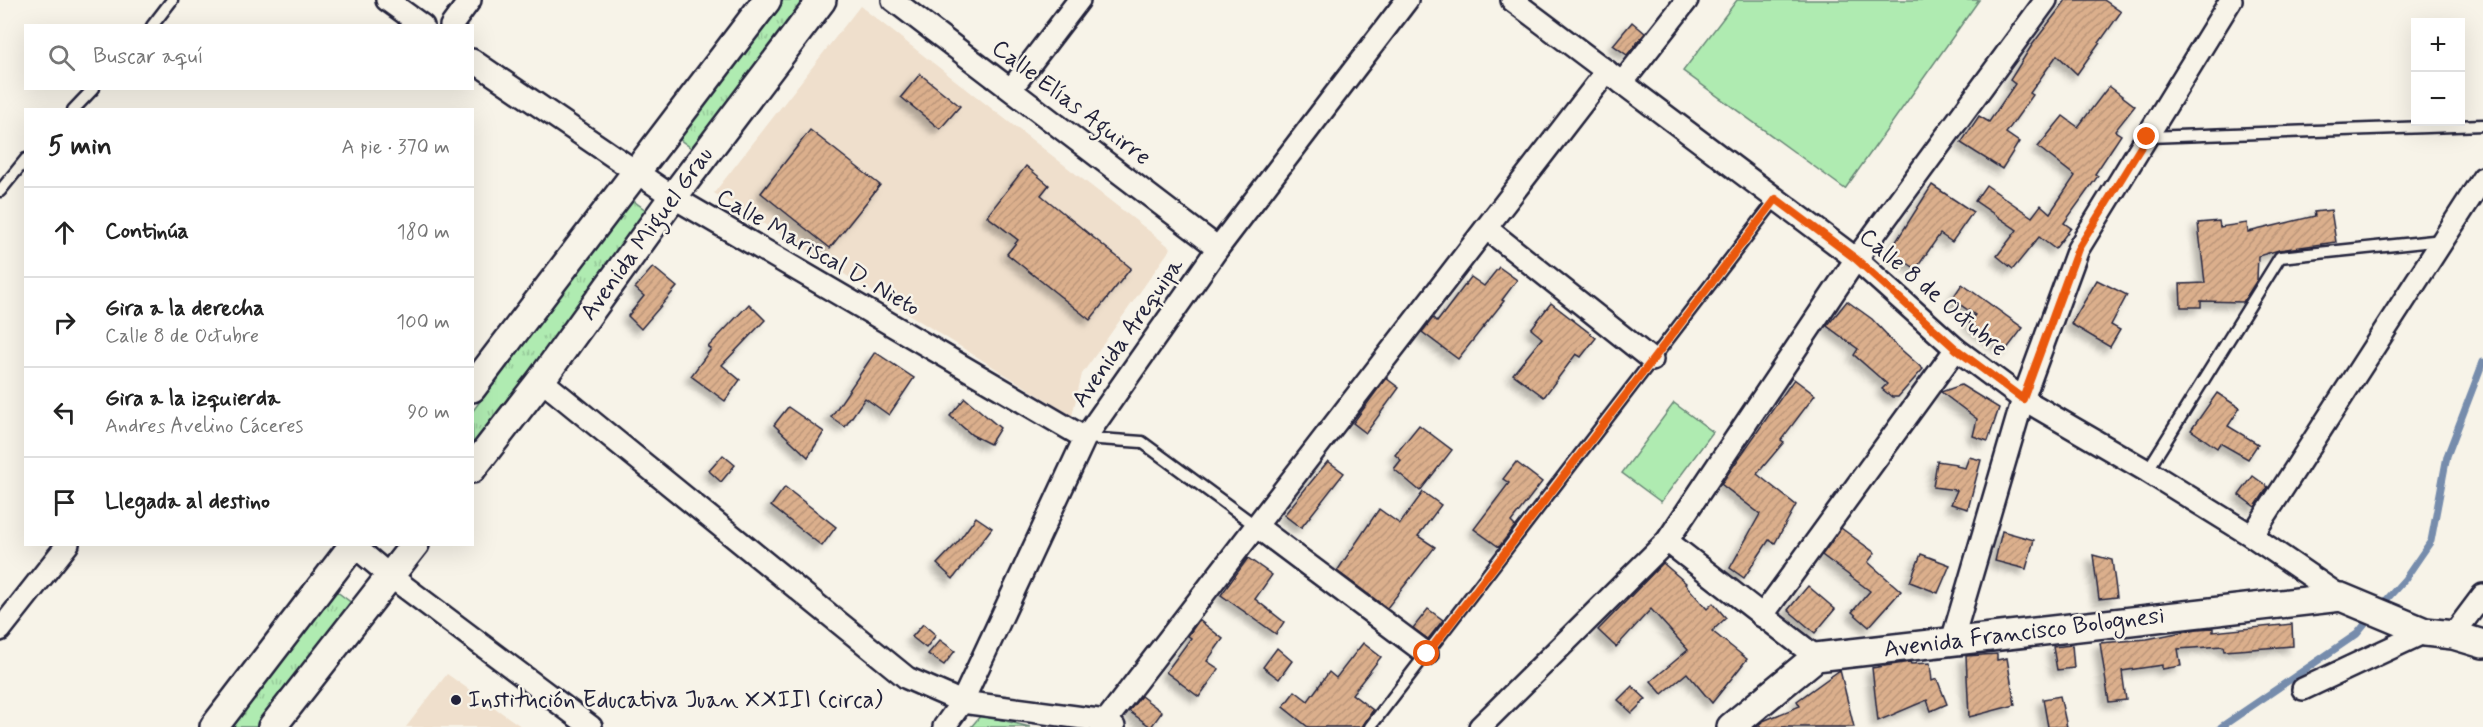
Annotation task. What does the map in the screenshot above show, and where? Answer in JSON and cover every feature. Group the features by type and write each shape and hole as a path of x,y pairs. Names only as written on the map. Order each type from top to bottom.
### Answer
{"street":[{"path":"387,0 420,24"},
{"path":"452,24 470,0"},
{"name":"Avenida Miguel Grau","path":"474,385 767,0"},
{"name":"Avenida Miguel Grau","path":"474,466 541,380 673,197 822,0"},
{"name":"Calle Elías Aguirre","path":"893,0 1218,248"},
{"path":"1011,89 1079,0"},
{"name":"Avenida Arequipa","path":"944,727 962,702 1085,438 1218,248 1407,0"},
{"name":"Calle 8 de Octubre","path":"1512,0 1856,259 1956,349 2023,399 2147,471 2342,597"},
{"path":"541,380 907,678 962,702 1107,725 1256,526 1486,228 1614,77 1687,0"},
{"path":"1480,727 1667,541 1856,259 2046,0"},
{"path":"1952,641 2023,399 2078,249 2231,0"},
{"name":"Calle Mariscal D. Nieto","path":"474,61 673,197 1085,438"},
{"path":"2252,537 2483,178"},
{"path":"1486,228 1652,360"},
{"path":"1762,616 1956,349"},
{"path":"1256,526 1427,654"},
{"path":"1667,541 1815,657 1731,727"},
{"path":"0,630 66,546"},
{"path":"214,727 352,546"},
{"path":"354,546 390,576 591,727"},
{"path":"272,727 412,546"},
{"path":"2453,635 2483,595"},
{"path":"2342,597 2425,632 2453,635 2483,644"},
{"name":"Avenida Francisco Bolognesi","path":"1815,657 2342,597"},
{"path":"2302,689 2425,632"}],"lane":[{"path":"154,24 172,0"},
{"path":"75,108 92,90"},
{"path":"2147,137 2483,124"},
{"path":"0,191 24,161"},
{"path":"1370,727 1776,199"},
{"path":"2147,471 2280,257 2443,240"},
{"path":"1085,438 1142,442 1256,526"}],"shaded area":[{"path":"860,6 1171,248 1082,374 1072,416 714,193"},
{"name":"Institución Educativa Juan XXIII (circa)","path":"447,674 522,727 406,727"}],"green space":[{"path":"783,0 813,0 698,153 679,139"},
{"path":"1737,0 1979,0 1845,189 1683,71"},
{"path":"631,199 651,214 474,452 474,409"},
{"path":"1674,403 1713,432 1661,502 1622,473"},
{"path":"332,588 353,604 259,727 226,727"},
{"path":"981,715 1030,727 971,727"}],"building":[{"path":"2066,0 2104,0 2121,12 2077,74 2057,55 2030,93 2033,95 2006,133 2019,142 2002,169 1961,143 1979,116 1989,122 2015,84 2010,80 2032,45"},
{"path":"1632,22 1645,33 1627,55 1613,45"},
{"path":"920,74 960,106 940,129 901,97"},
{"path":"2109,86 2135,106 2115,131 2121,135 2095,174 2098,176 2064,223 2071,228 2055,249 2039,237 2013,269 1997,256 2017,230 1975,201 1986,185 2032,217 2041,205 2050,213 2075,176 2038,147 2063,116 2078,127"},
{"path":"810,130 880,185 830,248 761,193"},
{"path":"1026,166 1049,185 1041,195 1131,268 1090,320 1007,254 1018,240 987,216"},
{"path":"1932,185 1973,212 1952,242 1940,234 1916,269 1890,251"},
{"path":"2331,210 2336,242 2279,250 2258,256 2257,280 2243,302 2201,301 2201,307 2181,307 2180,284 2205,283 2198,223 2219,221 2220,227 2247,223 2248,232 2315,216 2314,212"},
{"path":"653,267 677,287 641,329 628,316 644,296 635,288"},
{"path":"1499,267 1517,280 1502,300 1504,301 1458,359 1422,332 1433,318 1437,322 1471,277 1484,286"},
{"path":"2097,280 2127,295 2111,325 2120,330 2110,347 2071,324"},
{"path":"1962,284 2023,328 2006,350 1969,323 1975,315 1952,299"},
{"path":"1847,301 1872,319 1887,337 1923,369 1898,397 1892,397 1882,389 1887,384 1854,355 1858,349 1827,326"},
{"path":"1551,303 1596,338 1581,357 1576,354 1544,397 1513,374 1542,338 1531,329"},
{"path":"749,304 765,320 722,365 740,380 725,401 691,376 711,349 708,347"},
{"path":"875,352 914,378 889,415 865,398 845,427 831,417"},
{"path":"1386,378 1399,388 1366,433 1353,423"},
{"path":"1794,379 1815,395 1781,440 1784,442 1757,474 1796,505 1775,543 1769,540 1744,578 1730,568 1760,514 1721,484"},
{"path":"1961,385 1999,408 1988,441 1973,436 1977,419 1941,392"},
{"path":"2217,393 2240,408 2228,426 2258,444 2248,459 2220,443 2217,448 2191,430"},
{"path":"965,398 1000,428 990,444 972,435 950,416"},
{"path":"788,407 824,432 808,457 774,425"},
{"path":"1419,425 1452,450 1420,491 1394,469 1401,460 1395,455"},
{"path":"723,455 735,465 721,482 709,471"},
{"path":"1969,457 1981,460 1968,509 1951,504 1957,490 1933,487 1937,461 1957,464 1956,466 1965,468"},
{"path":"1328,461 1344,473 1301,528 1284,515"},
{"path":"1516,462 1542,482 1511,522 1515,526 1499,547 1474,529 1509,483 1503,479"},
{"path":"2253,476 2268,487 2255,507 2239,495"},
{"path":"785,487 836,527 822,546 771,506"},
{"path":"1423,492 1441,505 1418,536 1435,547 1387,608 1337,571 1379,509 1400,524"},
{"path":"976,517 992,528 953,579 937,564 958,542"},
{"path":"1841,528 1875,553 1868,562 1901,591 1869,627 1852,612 1870,591 1822,555"},
{"path":"2002,531 2034,540 2026,569 1995,561"},
{"path":"1921,554 1950,565 1938,593 1910,582"},
{"path":"2093,555 2112,560 2117,597 2099,599"},
{"path":"1248,558 1272,575 1255,599 1284,622 1276,634 1221,595"},
{"path":"1663,563 1686,583 1707,609 1713,603 1726,618 1712,631 1747,659 1712,703 1687,673 1662,694 1651,681 1688,650 1651,609 1616,647 1598,630"},
{"path":"1808,586 1835,609 1815,633 1788,610"},
{"path":"1428,609 1443,620 1428,639 1413,628"},
{"path":"1199,620 1223,639 1207,661 1219,669 1199,697 1166,672 1191,638 1188,636"},
{"path":"923,624 936,635 926,648 912,637"},
{"path":"2292,624 2293,646 2224,651 2223,646 2178,649 2181,666 2162,669 2162,665 2122,671 2126,700 2109,702 2100,643 2147,639 2197,629 2213,628 2213,632"},
{"path":"940,640 955,651 944,665 928,654"},
{"path":"1363,643 1381,657 1352,694 1373,710 1362,727 1308,727 1283,707 1295,691 1308,701 1329,672 1336,678"},
{"path":"2072,645 2074,668 2057,670 2053,647"},
{"path":"1277,648 1292,661 1279,679 1263,667"},
{"path":"1997,654 1997,660 2007,658 2015,705 1969,717 1966,656"},
{"path":"1910,662 1911,664 1930,663 1932,681 1937,679 1947,704 1931,711 1927,700 1878,721 1872,668"},
{"path":"1840,670 1854,727 1756,727 1763,721 1800,706 1797,701"},
{"path":"1632,686 1646,699 1632,713 1618,700"},
{"path":"1141,696 1162,712 1151,727 1129,711"},
{"path":"2060,696 2067,727 2048,727 2043,699"}],"waterway":[{"path":"2380,607 2405,579 2431,541 2447,456 2483,362"},
{"path":"2221,727 2357,634 2371,617"}],"place":[{"name":"Institución Educativa Juan XXIII (circa)","path":"456,700"}],"route":[{"path":"1427,654 1776,199 1856,259 1956,349 2023,399 2078,249 2147,137"}]}
